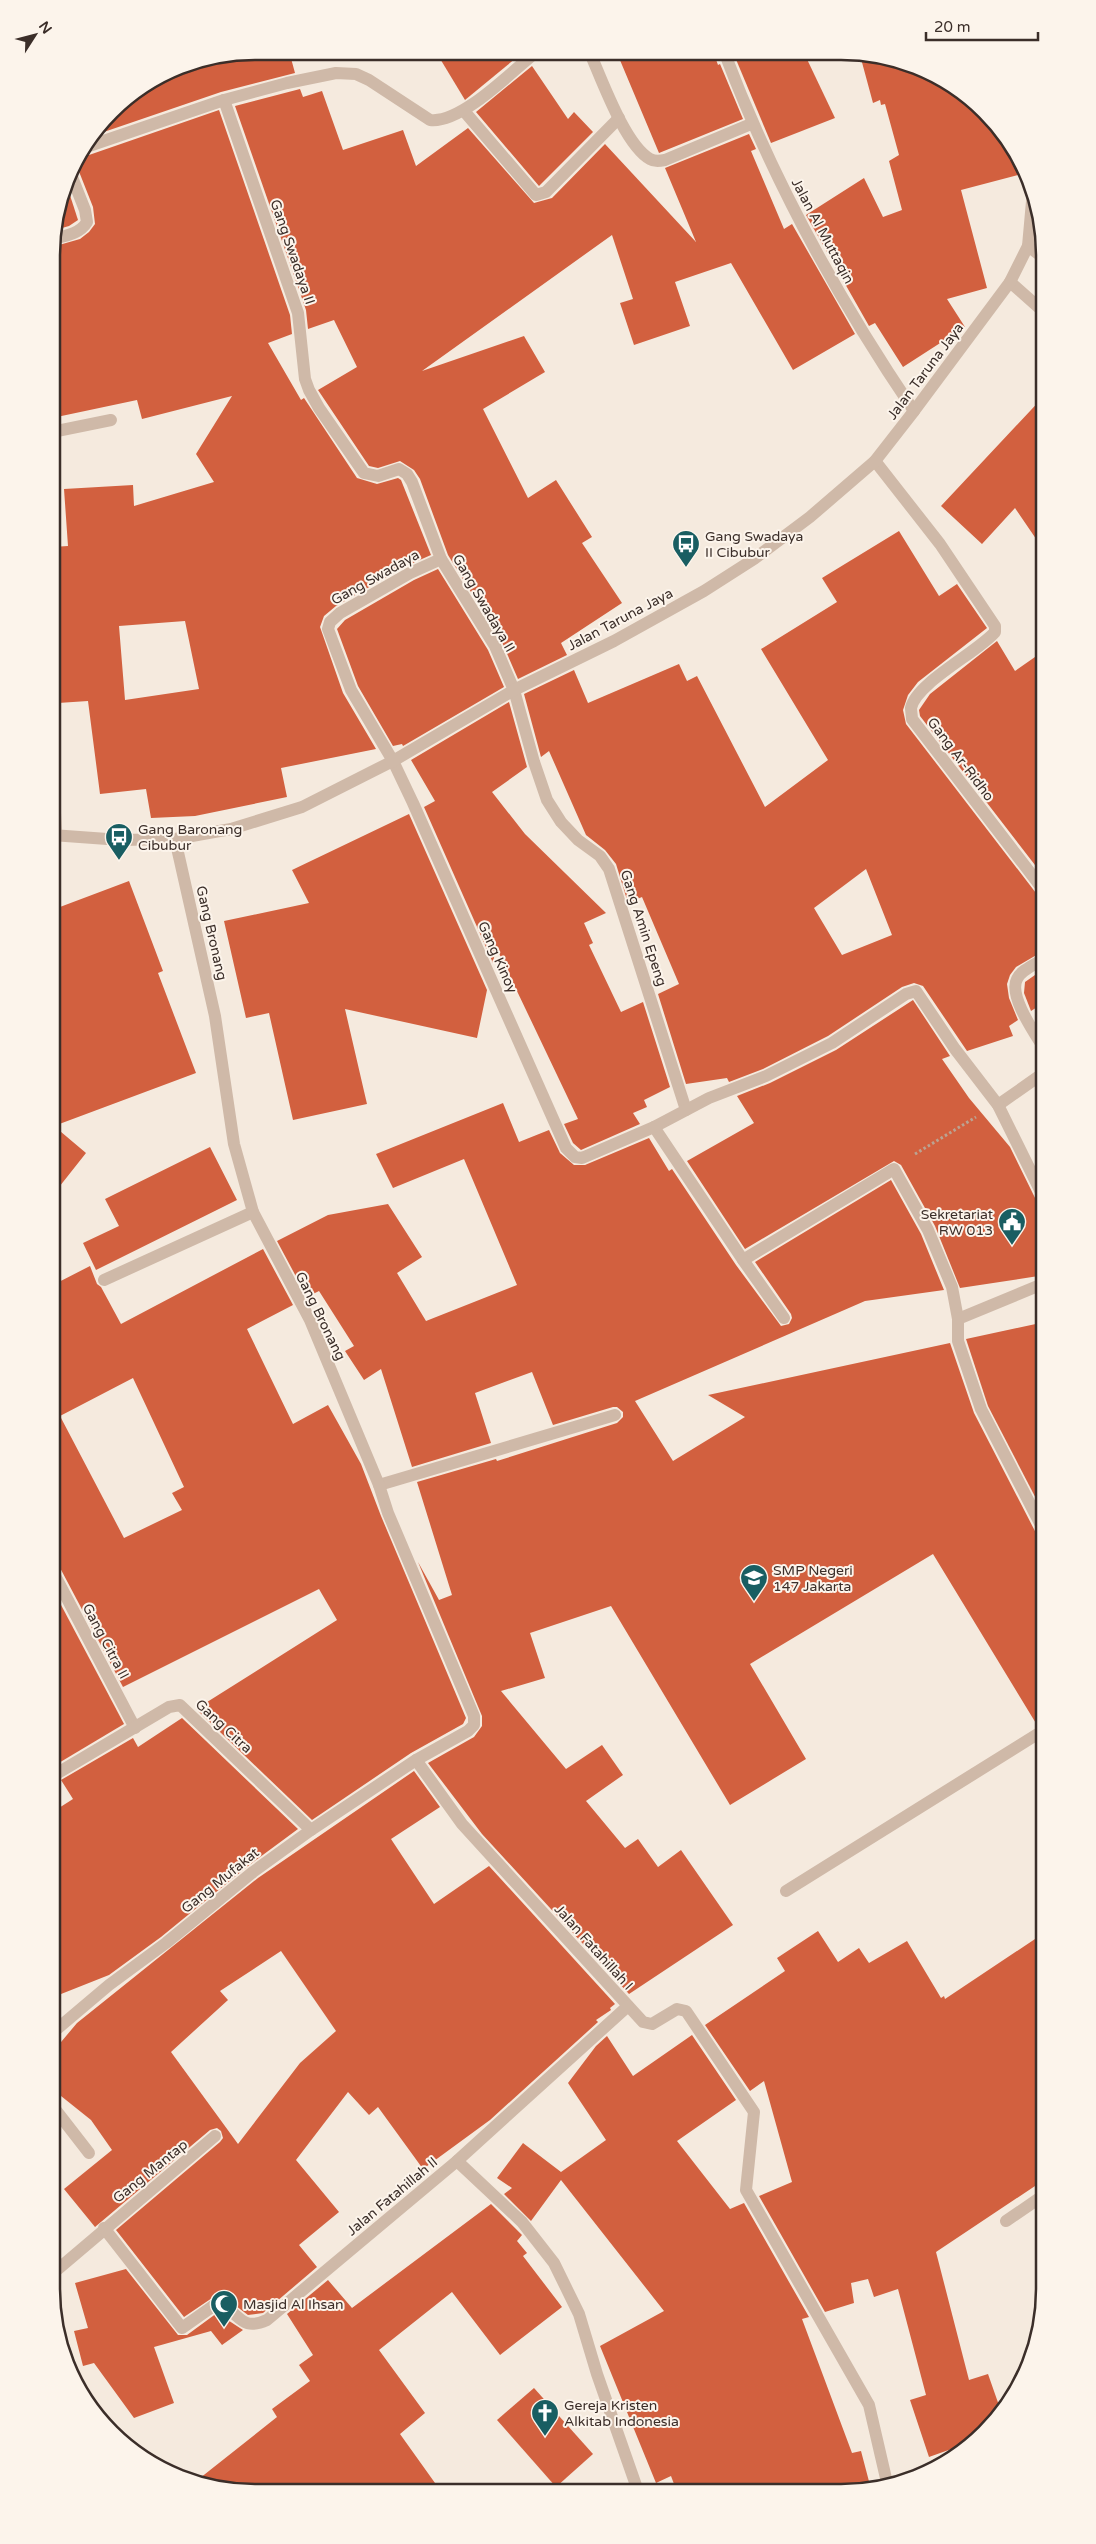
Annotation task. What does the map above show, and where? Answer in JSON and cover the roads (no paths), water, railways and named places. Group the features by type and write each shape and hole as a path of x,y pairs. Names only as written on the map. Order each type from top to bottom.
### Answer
{"street":[{"path":"95,144 224,100 287,83 348,73 369,80 430,120 446,119 464,111 526,60"},
{"path":"593,60 619,118 634,142 649,158 658,161 751,124"},
{"name":"Jalan Al Muttaqin","path":"727,60 751,124 832,281 874,352 914,411"},
{"name":"Gang Swadaya II","path":"224,100 298,313 305,379 310,390 319,408 364,473 378,476 400,469 407,474 441,559 495,646 514,690"},
{"path":"464,111 536,196 546,192 619,118"},
{"path":"61,237 73,234 87,222 85,210 74,183"},
{"name":"Jalan Taruna Jaya","path":"60,835 121,840 175,839 231,829 271,818 322,797 393,760 514,690 614,641 704,591 754,559 803,522 875,461 1010,282 1028,246 1031,213"},
{"path":"1028,246 1036,252"},
{"path":"1010,282 1036,305"},
{"path":"60,430 111,420"},
{"name":"Gang Ar-Ridho","path":"875,461 940,544 995,626 996,632 988,640 950,667 918,695 911,708 912,719 1036,880"},
{"name":"Gang Swadaya","path":"393,760 349,686 328,630 328,623 359,602 441,559"},
{"name":"Gang Amin Epeng","path":"514,690 534,762 547,800 561,822 578,840 600,856 609,869 686,1110"},
{"name":"Gang Kinoy","path":"393,760 566,1148 575,1157 582,1158 654,1128"},
{"name":"Gang Bronang","path":"175,839 215,1016 234,1144 253,1212 310,1320 379,1485 388,1513 474,1716 474,1725 468,1731 416,1760"},
{"path":"1036,964 1020,974 1015,984 1018,1002 1036,1034"},
{"path":"784,1318 654,1128 709,1098 766,1076 832,1043 911,991 920,995 955,1048 998,1105 1036,1183"},
{"path":"998,1105 1036,1078"},
{"path":"743,1260 894,1169 928,1230 952,1287 958,1319 958,1341 981,1409 1036,1516"},
{"path":"104,1280 253,1212"},
{"path":"958,1319 1036,1286"},
{"path":"379,1485 615,1415"},
{"name":"Gang Citra II","path":"60,1585 135,1728"},
{"name":"Gang Citra","path":"60,1772 169,1707 180,1705 311,1830"},
{"path":"786,1891 1036,1735"},
{"name":"Gang Mufakat","path":"60,2026 109,1985 166,1943 253,1872 311,1830 416,1760"},
{"name":"Jalan Fatahillah I","path":"416,1760 462,1824 628,2006 648,2024 656,2023 677,2009 686,2011 754,2112 746,2190 870,2405 886,2478"},
{"path":"457,2161 628,2006"},
{"path":"60,2116 89,2153"},
{"name":"Gang Mantap","path":"60,2267 215,2136"},
{"name":"Jalan Fatahillah II","path":"104,2228 182,2328 216,2304 224,2305 246,2324 256,2325 267,2320 457,2161 522,2222 554,2262 580,2314 597,2374 635,2484"},
{"path":"1006,2221 1036,2200"}],"place":[{"name":"Gang Swadaya II Cibubur","path":"686,568"},
{"name":"Gang Baronang Cibubur","path":"119,861"},
{"name":"Sekretariat RW 013","path":"1012,1246"},
{"name":"SMP Negeri 147 Jakarta","path":"754,1602"},
{"name":"Masjid Al Ihsan","path":"224,2328"},
{"name":"Gereja Kristen Alkitab Indonesia","path":"545,2437"}]}
